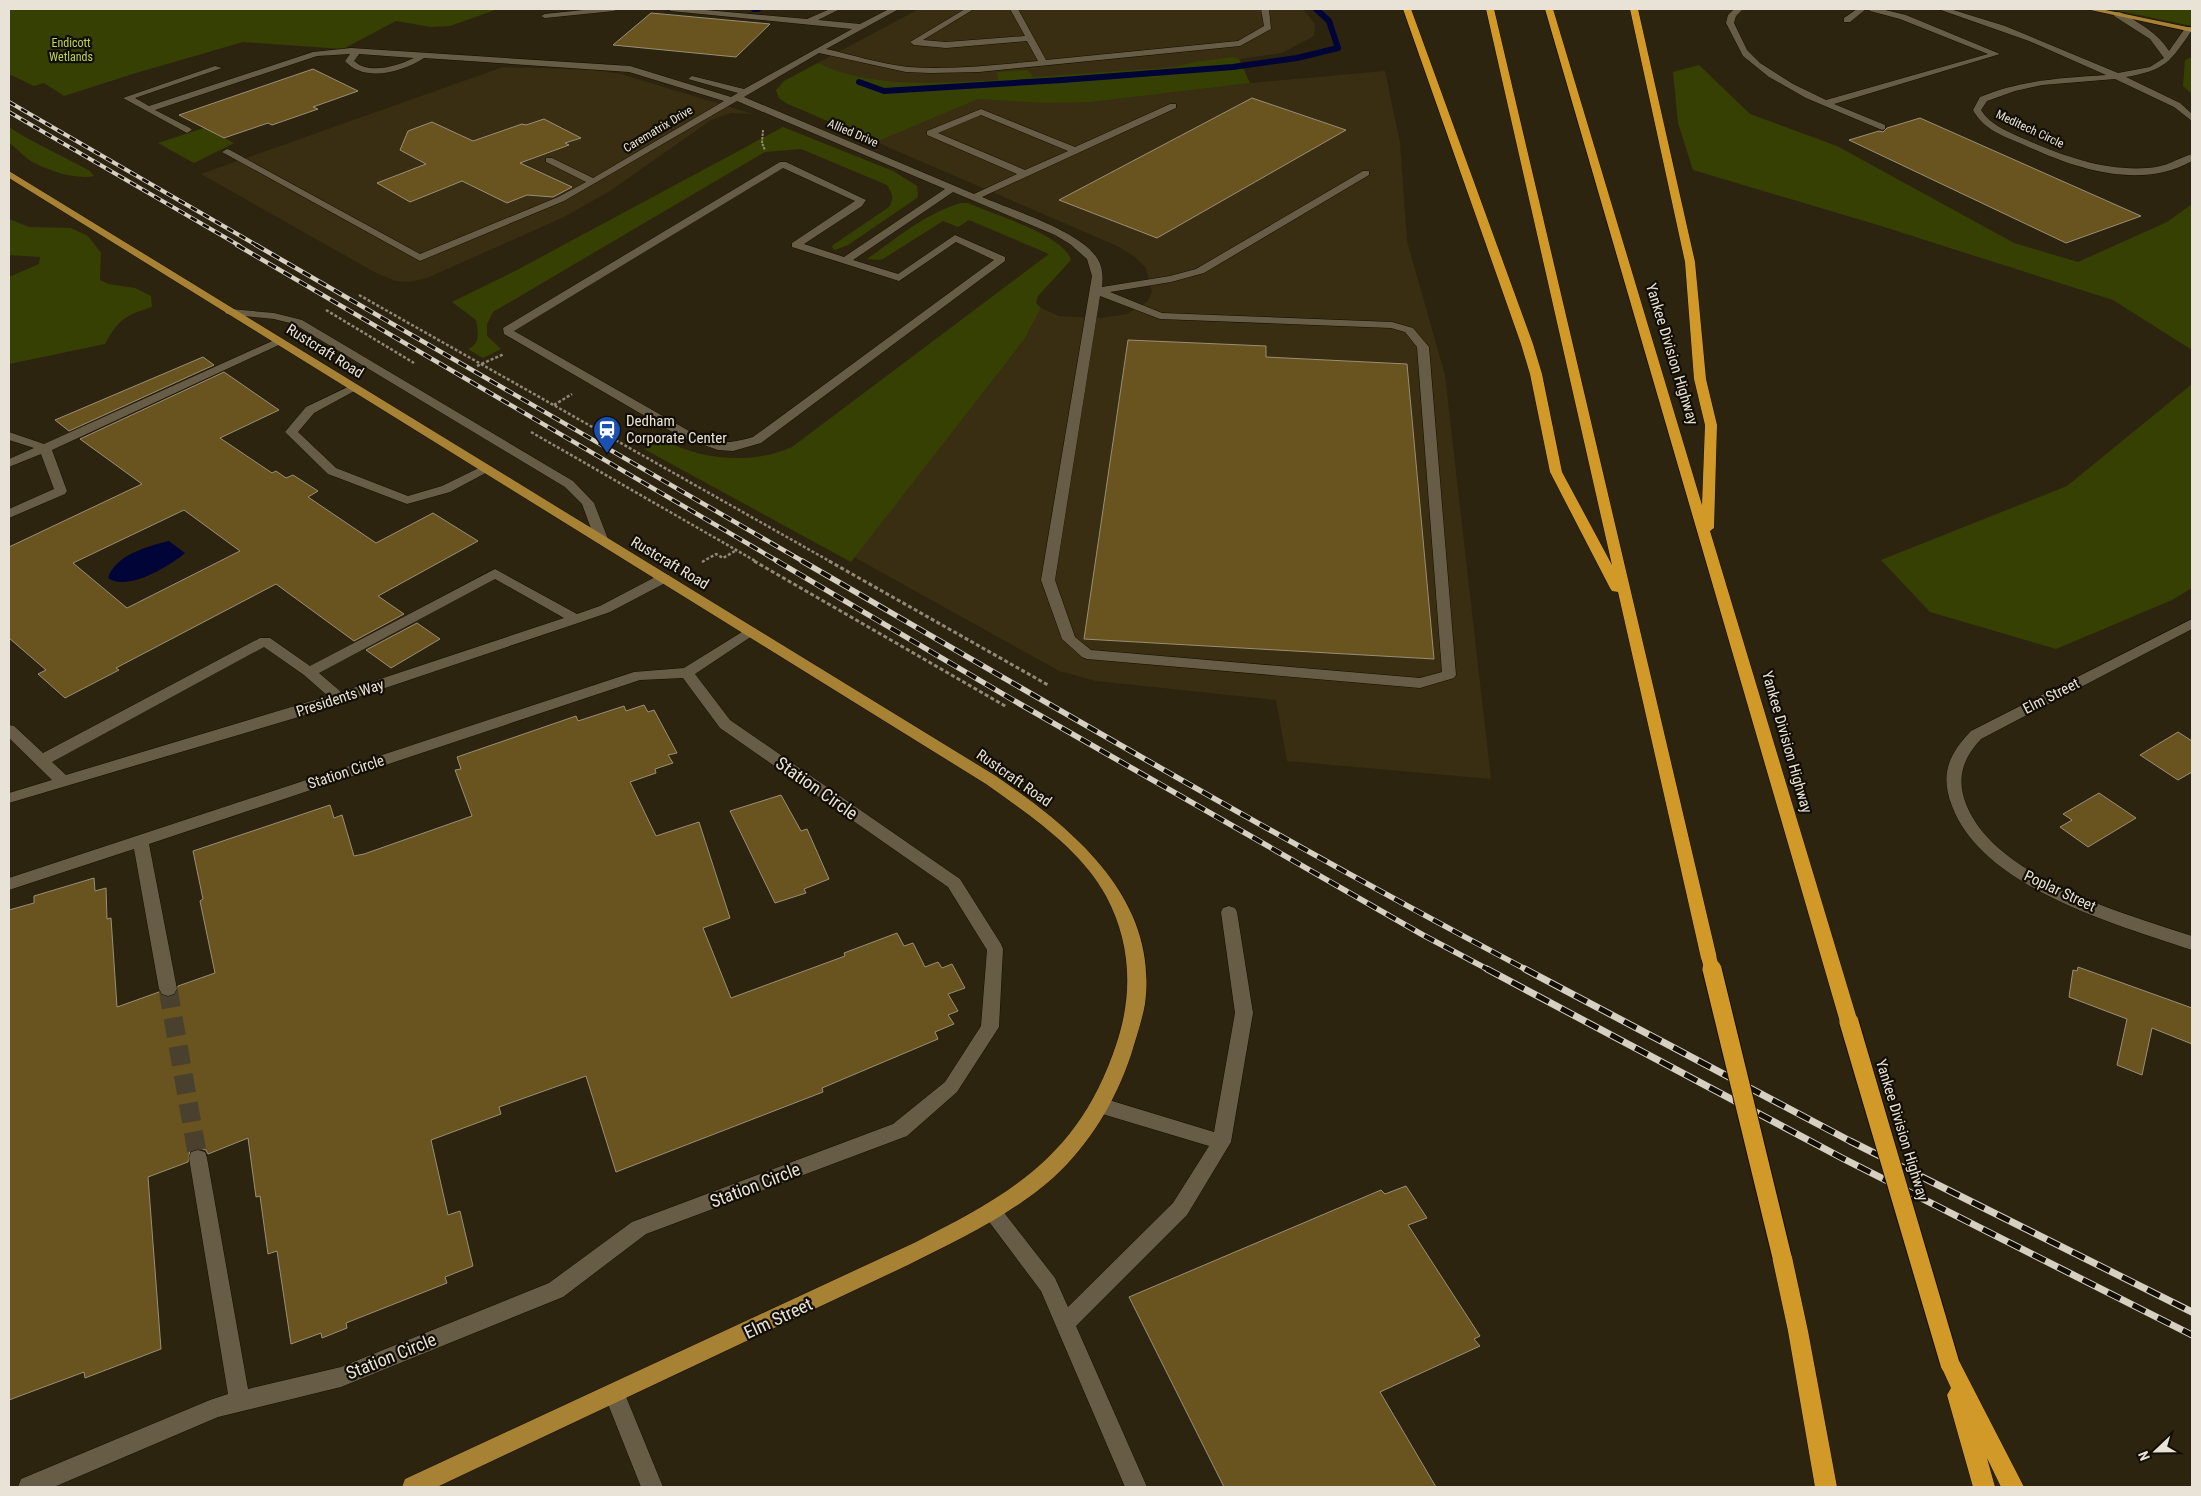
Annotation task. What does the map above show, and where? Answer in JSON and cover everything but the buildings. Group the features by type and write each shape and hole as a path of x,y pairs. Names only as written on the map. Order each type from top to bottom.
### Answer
{"highway":[{"path":"1407,9 1527,344 1536,374 1556,472 1627,606"},
{"path":"1490,9 1709,958 1782,1257 1801,1348 1826,1487"},
{"name":"Yankee Division Highway","path":"1549,9 1950,1364 1984,1487"},
{"path":"1634,9 1686,233 1690,262 1700,379 1711,425 1707,542"},
{"path":"1950,1364 2013,1487"}],"main road":[{"path":"2090,9 2191,30"},
{"name":"Rustcraft Road","path":"9,174 750,631 1031,807 1089,858 1112,890 1127,924 1135,959 1137,990 1132,1022 1121,1058 1102,1101"},
{"name":"Elm Street","path":"413,1487 615,1394 970,1225 1020,1193 1063,1156 1088,1125 1102,1101"}],"street":[{"path":"545,16 614,9"},
{"path":"671,9 861,27"},
{"path":"819,9 833,10"},
{"path":"651,74 676,84 736,97 895,9"},
{"path":"970,9 914,42 946,45 1030,38"},
{"path":"1014,9 1044,64"},
{"path":"818,50 906,69 979,69 1044,64 1240,43 1268,27 1265,9"},
{"path":"1739,9 1732,15 1730,23 1746,53 1759,67 1826,103 1882,127"},
{"path":"1847,20 1862,9"},
{"path":"1826,103 1996,54 1903,17 1874,9"},
{"path":"1942,9 1992,23 2056,48 2176,105 2192,118"},
{"path":"807,22 833,10"},
{"path":"2117,14 2162,45 2168,58"},
{"name":"Meditech Circle","path":"2191,30 2168,58 2154,68 2115,76 2043,82 2022,86 1983,99 1978,110 1980,117 1995,127 2074,162 2114,170 2143,172 2168,168 2186,162 2192,157"},
{"path":"148,109 316,54 356,52 614,67 651,74 679,76 736,97"},
{"path":"356,52 349,61 358,68 367,70 400,67 410,64 422,56"},
{"path":"186,130 127,98 218,68"},
{"name":"Carematrix Drive","path":"227,152 420,258 561,199 736,97"},
{"name":"Allied Drive","path":"736,97 975,197 1076,242 1094,261 1099,274 1097,291 1090,316 1048,580 1069,639 1087,654 1420,683 1449,675 1423,347 1409,330 1392,325 1160,316 1097,291"},
{"path":"975,197 1173,106"},
{"path":"1025,174 930,133 981,112 1076,151"},
{"path":"549,160 593,182"},
{"path":"783,164 862,200 859,204 796,245 846,261 900,278 955,238 1002,258 757,440 739,446 718,446 685,434 508,332 509,328 783,164"},
{"path":"1097,291 1171,279 1200,271 1366,173"},
{"path":"846,261 953,188"},
{"path":"230,312 274,316 298,322 498,440 569,484 588,503 601,539"},
{"path":"9,463 280,341"},
{"path":"354,387 310,410 291,432 332,471 407,500 446,489 487,469"},
{"path":"9,436 45,448"},
{"path":"9,514 61,491 45,448"},
{"path":"308,672 495,573 576,618"},
{"name":"Presidents Way","path":"9,798 339,698 605,609 664,578"},
{"name":"Elm Street","path":"1956,800 1952,780 1954,764 1964,747 1976,735 2192,623"},
{"path":"687,673 750,631"},
{"path":"41,761 265,640 339,698"},
{"name":"Station Circle","path":"9,884 639,675 687,673 725,724 954,883 995,949 990,1027 951,1087 900,1130 639,1228 556,1290 342,1376 217,1407 28,1487"},
{"path":"9,730 64,782"},
{"name":"Poplar Street","path":"1956,800 1965,820 1984,844 2007,865 2073,900 2192,943"},
{"path":"140,840 168,989"},
{"path":"1064,1324 1180,1209 1222,1142 1244,1013 1229,912"},
{"path":"1102,1101 1222,1142"},
{"path":"198,1158 240,1402"},
{"path":"991,1211 1048,1285 1136,1487"},
{"path":"615,1394 652,1487"}],"path":[{"path":"764,128 762,143 766,151"},
{"path":"359,295 1048,686"},
{"path":"326,310 419,366"},
{"path":"477,366 507,352"},
{"path":"553,405 575,392"},
{"path":"528,430 1007,707"},
{"path":"702,562 716,554 723,558 735,550"}],"shaded area":[{"path":"919,9 1303,9 1315,24 1314,36 1282,53 1239,59 1250,83 1385,71 1400,143 1407,241 1445,375 1491,779 1287,761 1276,700 1096,681 1059,671 854,557 1024,340 1041,308 1059,316 1100,318 1127,314 1147,302 1152,292 1146,268 1135,257 1117,246 786,103 779,98 776,90 784,81"},
{"path":"503,67 594,70 621,74 753,114 731,113 711,120 610,191 564,217 427,278 410,282 396,281 376,273 201,174"},
{"path":"169,541 185,553 159,570 137,580 126,582 108,578 118,563 133,553"}],"green space":[{"name":"Endicott Wetlands","path":"9,9 498,9 450,26 431,27 396,21 343,49 243,42 64,96 44,83 34,86 9,74"},
{"path":"2110,9 2192,9 2192,26"},
{"path":"1234,57 1239,59 1250,83 1090,102 1046,103 978,99 876,142 786,103 779,98 776,90 784,81 818,63 839,71 883,81 930,83 998,80 997,72 1028,70 1033,77 1175,67 1194,62"},
{"path":"2192,57 2192,94 2183,86 2185,60"},
{"path":"1699,65 1750,114 1837,146 2014,243 2078,262 2167,222 2192,204 2192,350 2113,300 1881,226 1693,170 1678,123 1673,72"},
{"path":"9,127 90,171 94,176 79,177 61,173 31,161 9,143"},
{"path":"783,127 893,171 917,186 917,198 848,245 835,250 832,248 833,245 889,207 892,196 887,185 801,149 765,152 493,312 487,324 487,336 501,349 483,358 468,349 477,341 476,320 452,302 515,271"},
{"path":"204,128 234,143 194,163 158,143"},
{"path":"968,203 1042,234 1066,251 1071,260 1038,296 1036,303 1041,308 1024,340 851,562 644,449 664,440 679,447 710,456 744,458 777,453 792,447 1049,254 969,220 958,227 943,221 883,259 867,259 924,220 948,207"},
{"path":"9,219 29,227 71,228 88,236 101,253 100,280 108,284 135,288 151,296 152,307 123,320 114,329 105,344 9,364 9,277 39,264 40,257 9,255"},
{"path":"2192,384 2192,588 2172,600 2056,649 1930,612 1881,560 2067,486"}],"waterway":[{"path":"859,82 884,91 1233,67 1297,58 1338,48 1329,21 1316,9"}],"tunnel":[{"path":"168,989 198,1158"}],"railway":[{"path":"9,102 258,246"},
{"path":"9,112 240,246"},
{"path":"237,245 779,562"},
{"path":"256,245 804,562"},
{"path":"777,561 1013,700 1423,935 1489,970"},
{"path":"802,561 1253,821 1527,970"},
{"path":"1487,969 1842,1158 2192,1335"},
{"path":"1525,969 1850,1141 2192,1312"}],"place":[{"name":"Dedham Corporate Center","path":"607,454"}]}
